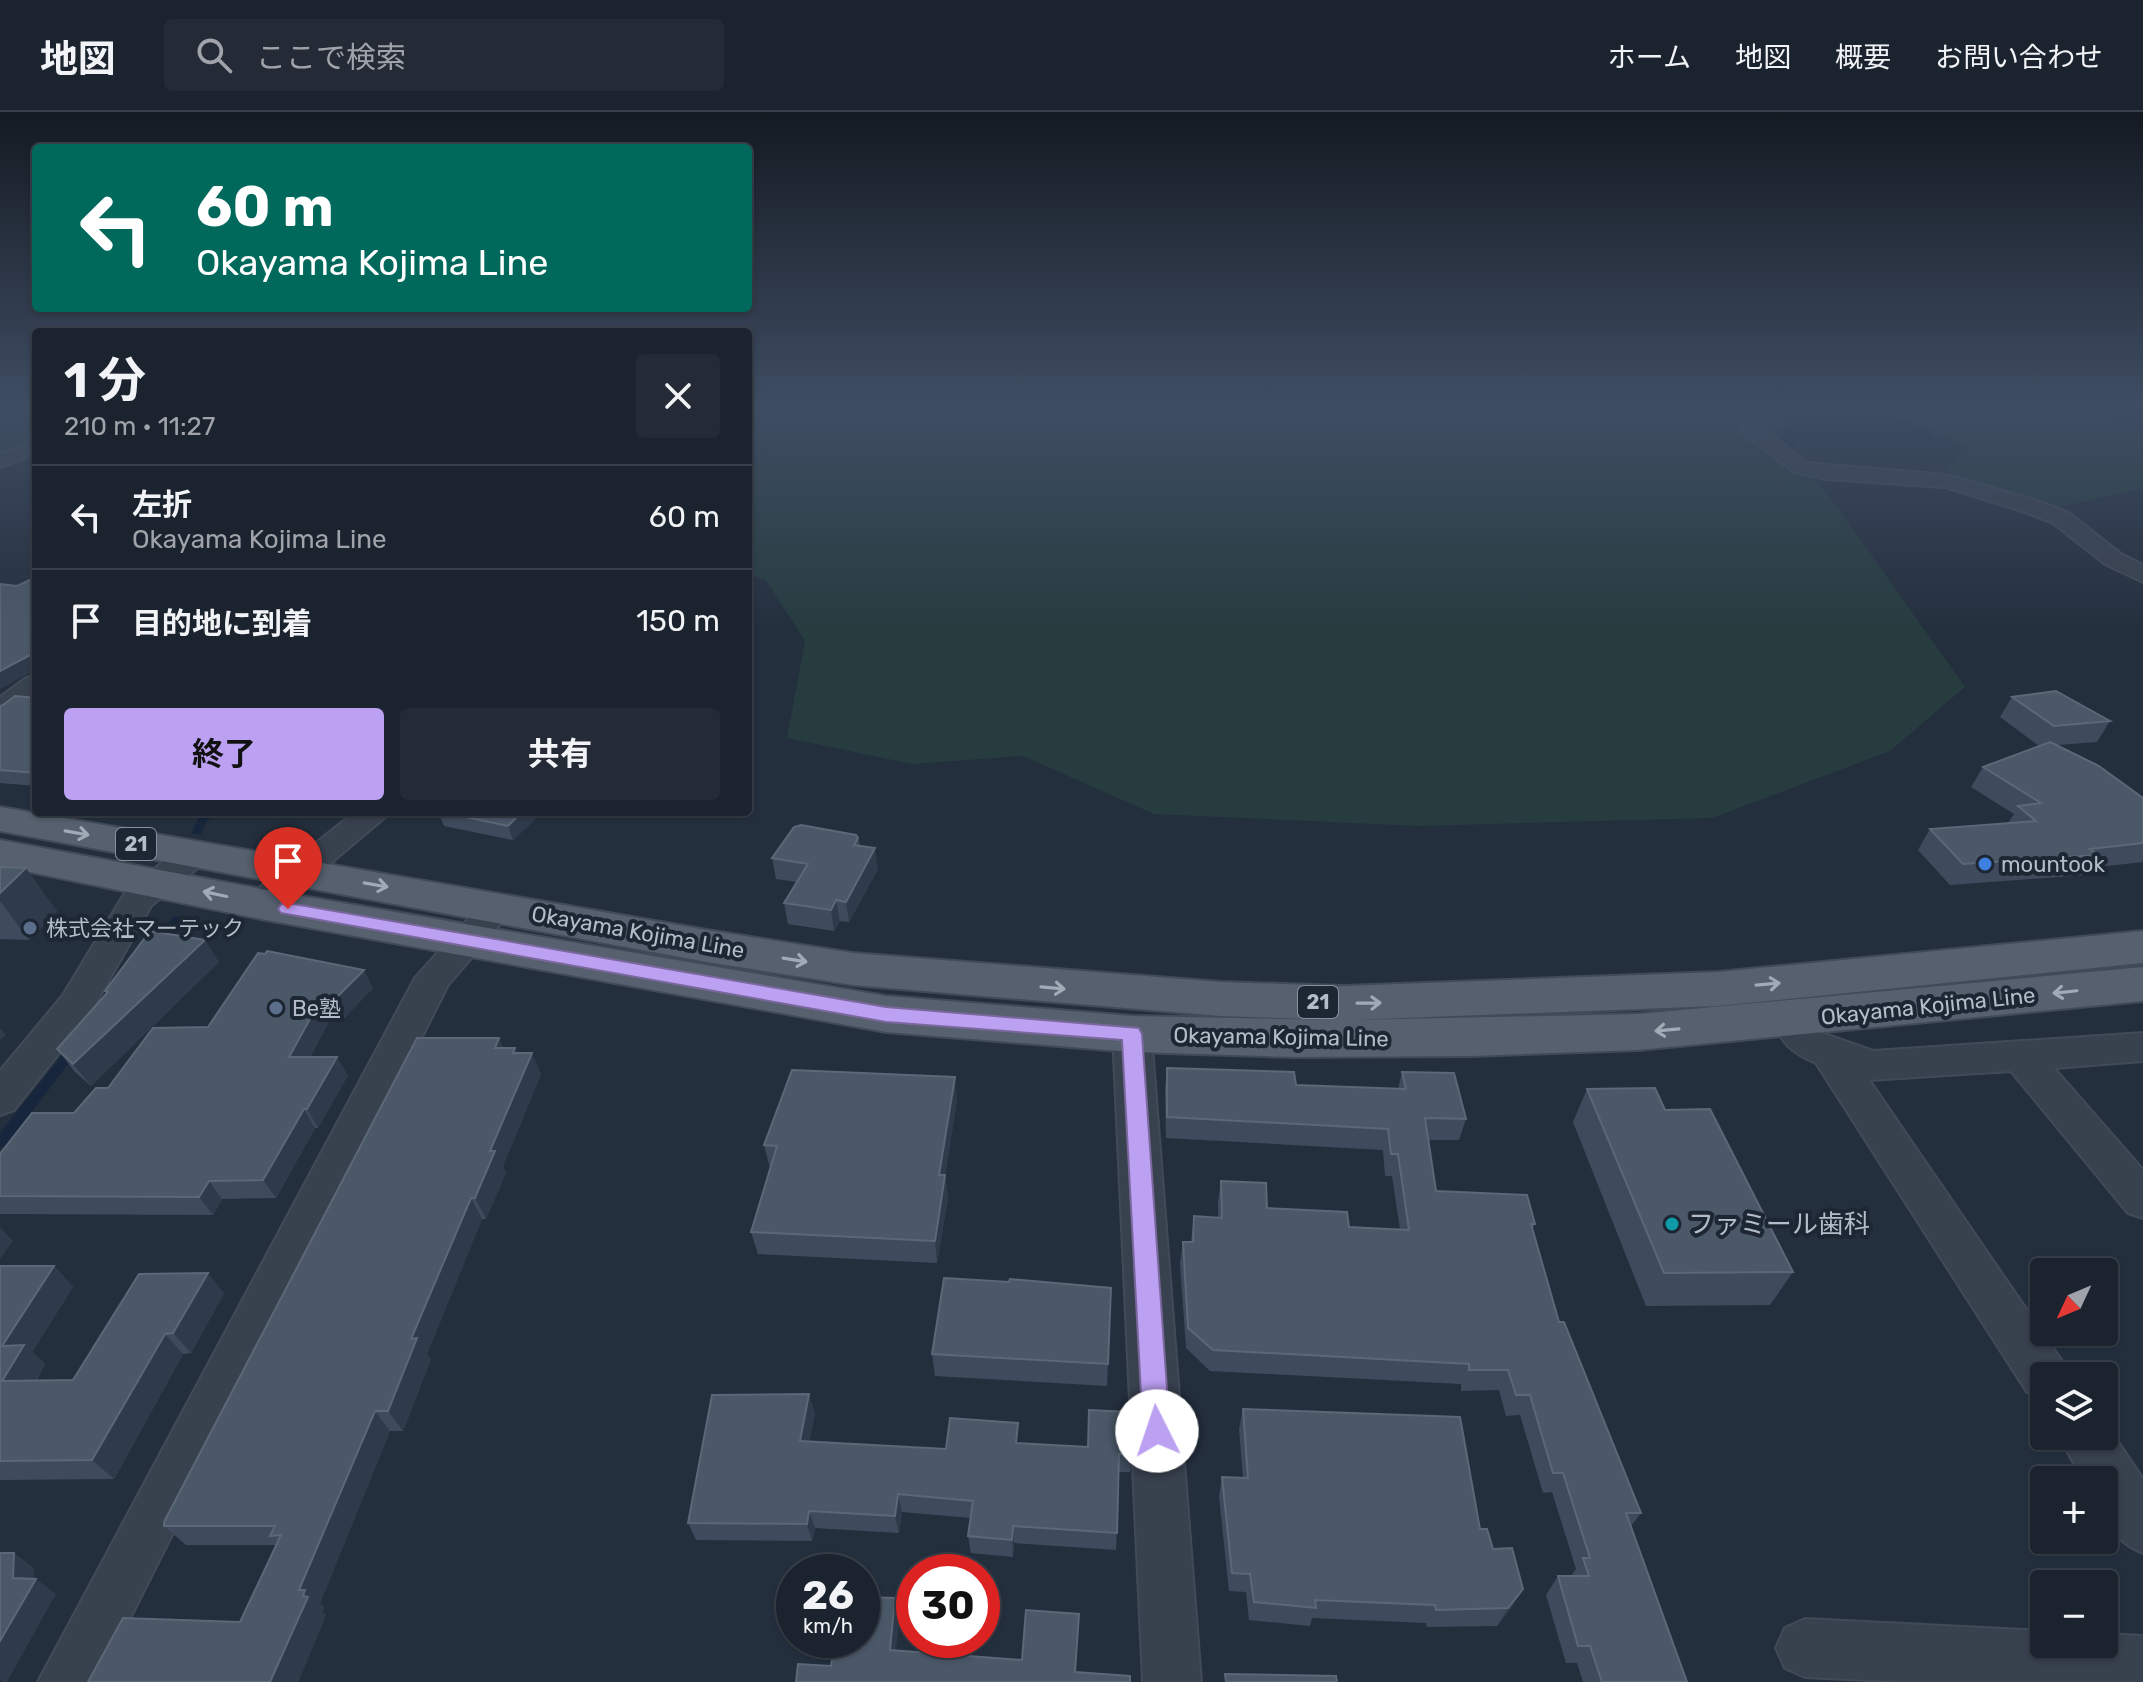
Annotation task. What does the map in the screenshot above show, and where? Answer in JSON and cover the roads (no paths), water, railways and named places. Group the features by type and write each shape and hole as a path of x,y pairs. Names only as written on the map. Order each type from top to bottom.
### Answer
{"main road":[{"name":"Okayama Kojima Line","path":"0,819 304,872 482,923 886,1014 1132,1034 1296,1039 1472,1038 1638,1032 1728,1006 2143,947"},
{"name":"Okayama Kojima Line","path":"0,853 261,904 707,946 853,969 1095,991 1344,1003 1462,1001 1728,1006 1789,1019 2143,984"}],"street":[{"path":"1951,482 2061,518 2113,559 2143,575"},
{"path":"0,710 32,687"},
{"path":"261,904 370,816"},
{"path":"0,1099 76,1005 131,909 157,882 194,854"},
{"path":"67,1682 433,978 482,923"},
{"path":"1789,1019 1805,1042 1873,1066 2019,1054 2137,1053"},
{"path":"1132,1034 1172,1682"},
{"path":"1830,1053 2035,1362"},
{"path":"2019,1054 2143,1200"},
{"path":"2093,1450 2143,1526"},
{"path":"1805,1648 2143,1665"}],"waterway":[{"path":"197,832 208,816"},
{"path":"158,945 177,920"},
{"path":"0,1143 74,1048"}],"place":[{"name":"mountook","path":"1985,864"},
{"name":"株式会社マーテック","path":"30,928"},
{"name":"Be塾","path":"276,1008"},
{"name":"ファミール歯科","path":"1672,1224"}]}
